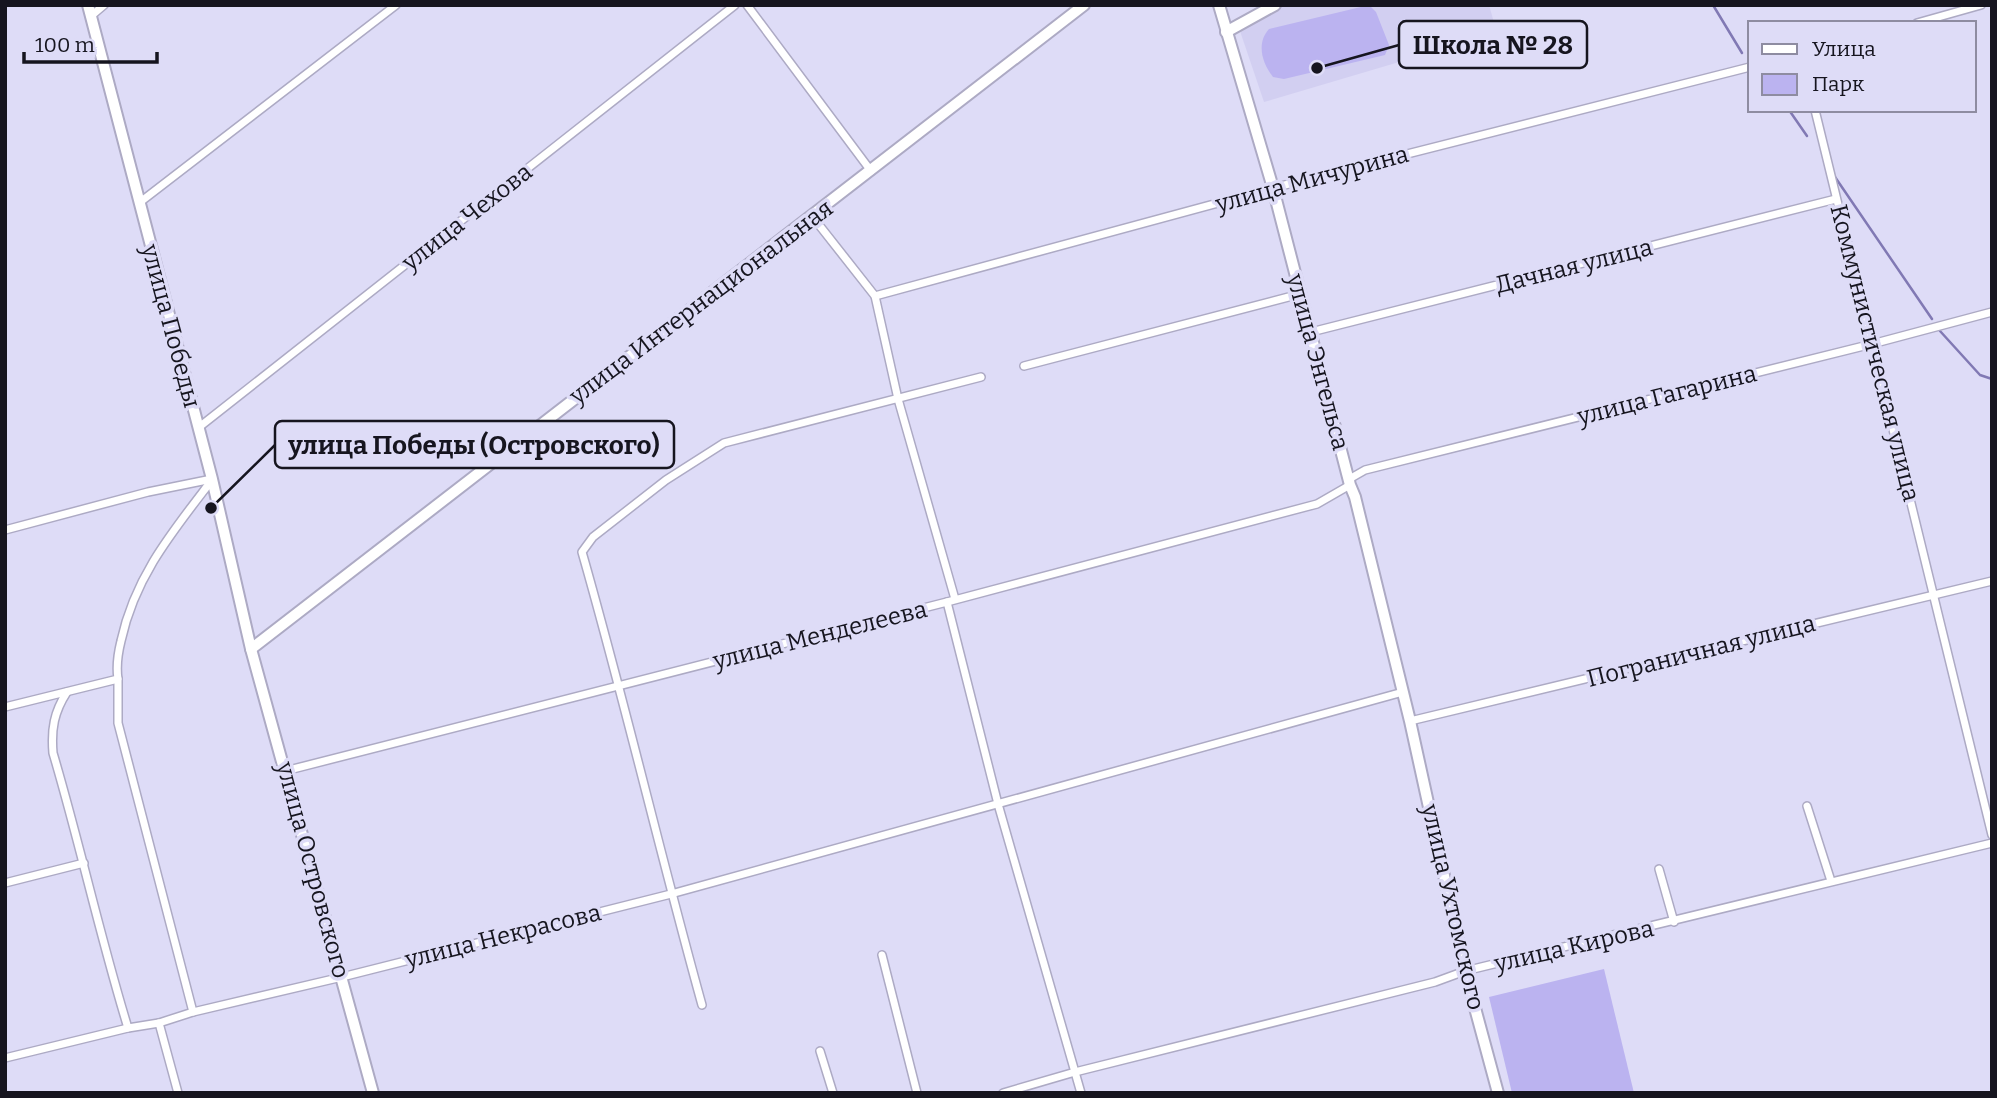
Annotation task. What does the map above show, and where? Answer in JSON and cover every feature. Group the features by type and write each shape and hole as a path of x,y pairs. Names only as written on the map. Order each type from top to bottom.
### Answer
{"main road":[{"name":"улица Интернациональная","path":"251,649 1084,5"},
{"name":"улица Энгельса","path":"1219,5 1273,188 1355,497 1410,721"},
{"path":"1226,32 1275,5"},
{"name":"улица Победы","path":"89,10 212,479 251,649"},
{"name":"улица Островского","path":"251,649 373,1093"},
{"name":"улица Ухтомского","path":"1410,721 1465,971 1498,1093"}],"street":[{"path":"89,10 104,5"},
{"path":"139,203 396,5"},
{"name":"улица Чехова","path":"198,428 735,5"},
{"path":"747,5 872,171"},
{"path":"1924,21 1981,5"},
{"name":"улица Мичурина","path":"875,296 1273,188 1748,68"},
{"name":"Коммунистическая улица","path":"1815,112 1992,835"},
{"name":"Дачная улица","path":"1311,332 1836,199"},
{"path":"812,216 875,296 898,399 955,600"},
{"path":"1024,366 1300,294"},
{"name":"улица Гагарина","path":"1350,485 1351,478 1360,471 1992,312"},
{"path":"702,1005 671,894 620,686 582,552 593,537 666,480 724,443 981,377"},
{"path":"5,530 148,492 212,479"},
{"path":"193,1012 118,723 118,678 124,626 147,569 212,479"},
{"name":"улица Менделеева","path":"285,771 955,600 1317,504 1350,485"},
{"name":"Пограничная улица","path":"1410,721 1992,581"},
{"path":"947,602 998,804 1082,1093"},
{"path":"5,708 118,678"},
{"path":"67,692 54,718 53,753 128,1028"},
{"name":"улица Некрасова","path":"5,1058 159,1023 193,1012 671,894 1403,692"},
{"path":"1807,806 1830,881"},
{"name":"улица Кирова","path":"1003,1093 1075,1072 1435,982 1465,971 1992,844"},
{"path":"5,883 84,863"},
{"path":"1659,869 1674,922"},
{"path":"882,955 917,1093"},
{"path":"159,1023 178,1093"},
{"path":"820,1051 833,1093"}],"shaded area":[{"path":"1284,5 1489,5 1497,33 1264,102 1240,31"}],"green space":[{"path":"1370,6 1376,12 1389,45 1385,55 1284,79 1273,77 1262,53 1263,40 1269,29"},
{"path":"1604,969 1634,1093 1512,1093 1489,997"}],"waterway":[{"path":"1713,5 1742,53"},
{"path":"1790,112 1807,136"},
{"path":"1835,177 1932,319"},
{"path":"1940,331 1980,375 1992,379"}],"place":[{"name":"Школа № 28","path":"1317,68"},
{"name":"улица Победы (Островского)","path":"211,508"}]}
